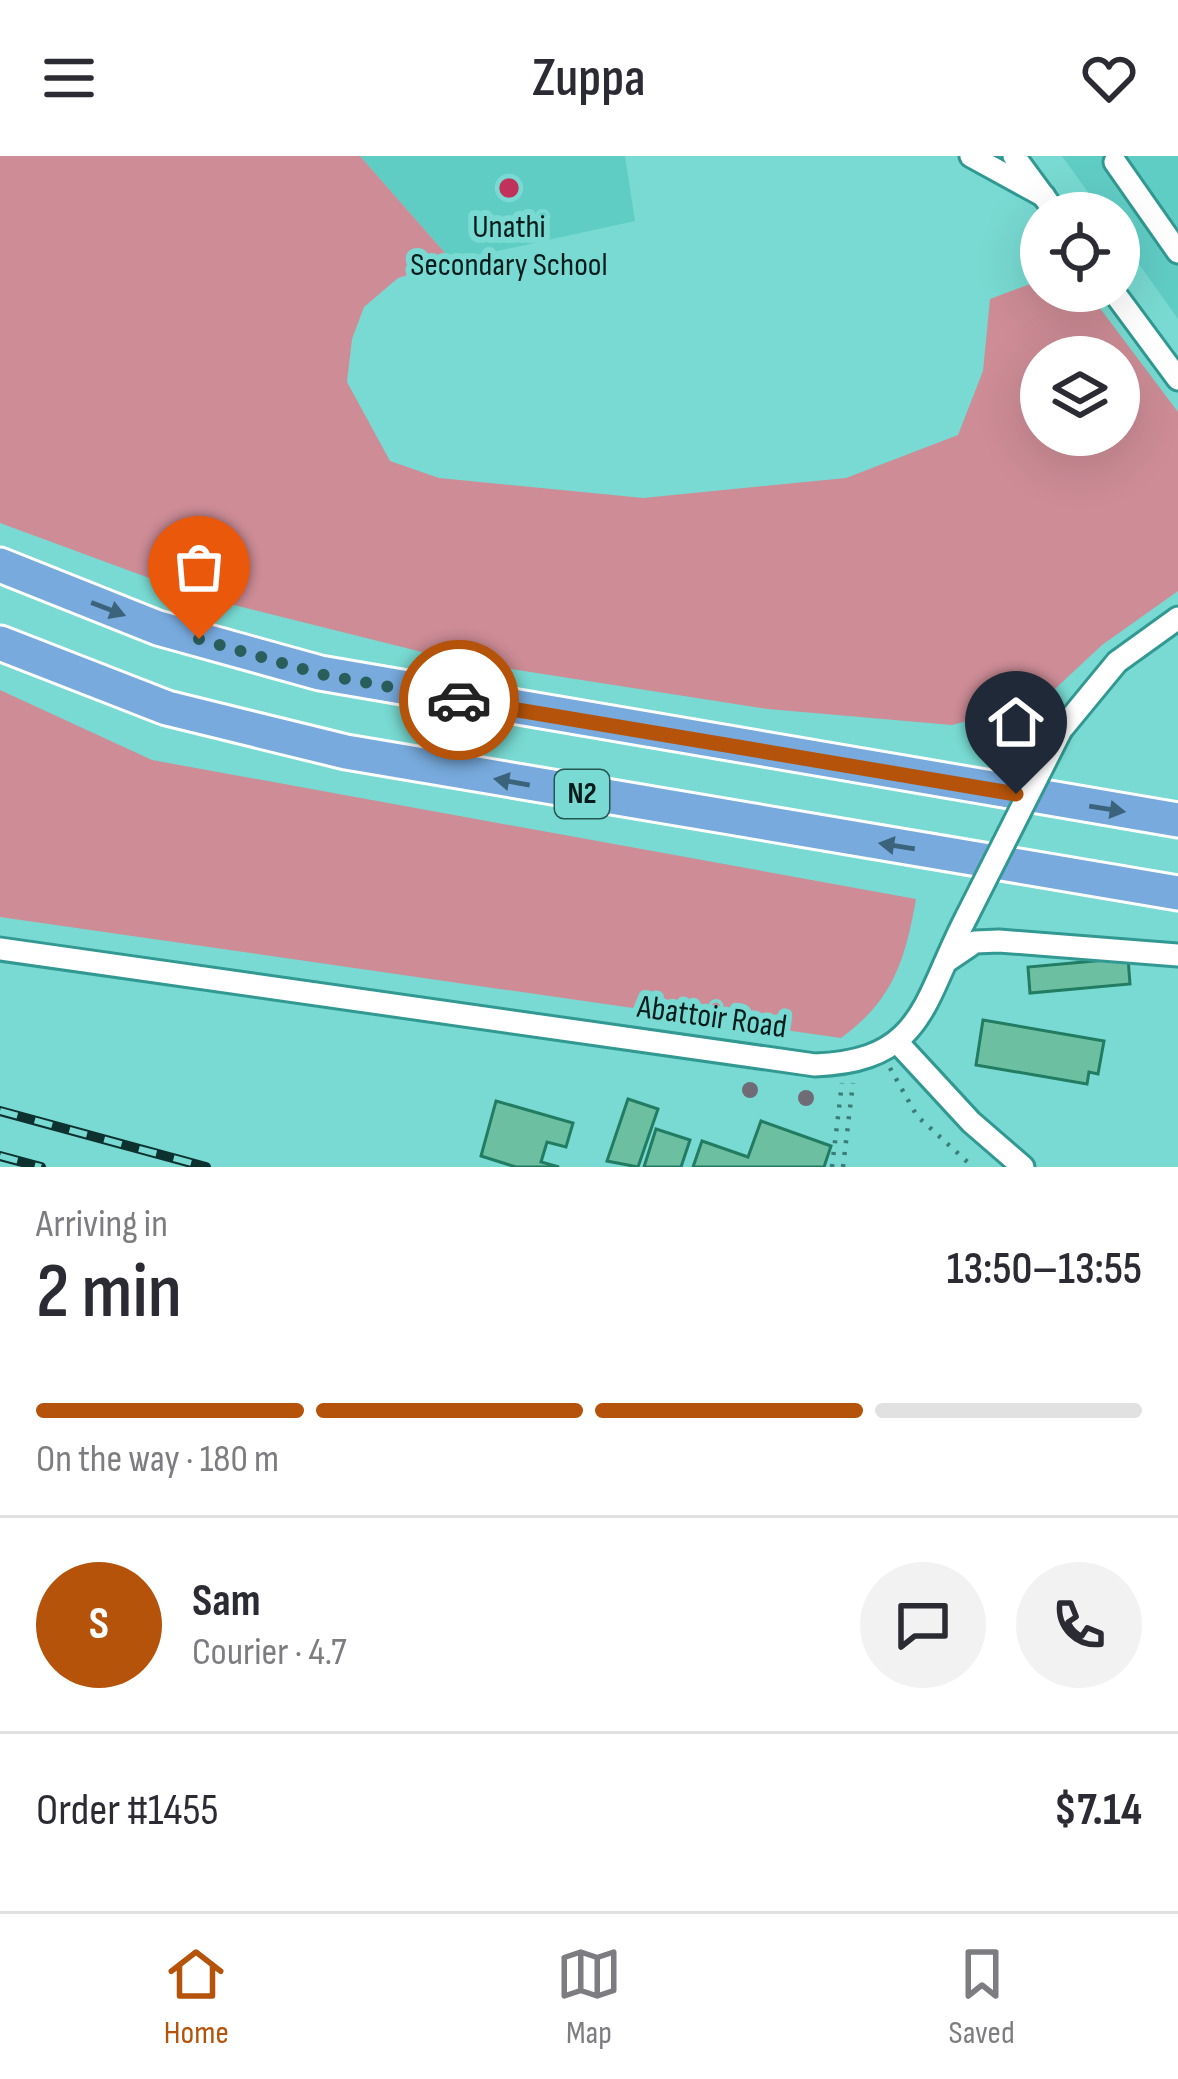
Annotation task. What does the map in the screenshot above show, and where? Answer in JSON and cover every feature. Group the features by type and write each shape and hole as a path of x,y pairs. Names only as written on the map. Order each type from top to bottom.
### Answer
{"highway":[{"name":"N2","path":"0,565 158,628 320,674 1178,820"},
{"name":"N2","path":"0,643 167,708 346,752 1178,893"}],"street":[{"path":"971,156 1029,192"},
{"path":"1014,156 1040,192"},
{"path":"1115,162 1178,253"},
{"path":"1129,312 1178,379"},
{"path":"1023,1167 890,1048 915,1024 1061,730 1117,662 1178,618"},
{"path":"942,965 974,942 1178,955"},
{"name":"Abattoir Road","path":"0,949 815,1065 849,1063 890,1048"}],"path":[{"path":"890,1048 909,1106 973,1167"},
{"path":"832,1167 849,1063"},
{"path":"843,1167 849,1063"}],"shaded area":[{"path":"0,156 360,156 452,261 398,278 364,307 352,339 347,382 390,461 439,478 643,498 846,478 958,435 983,371 990,299 1020,288 1020,312 1103,312 1121,336 1020,336 1020,456 1140,456 1140,361 1178,412 1178,591 1102,645 1042,701 952,725 768,709 454,660 198,596 0,523"},
{"name":"Unathi Secondary School","path":"360,156 625,156 635,221 452,261"},
{"path":"1062,156 1178,156 1178,319 1140,266 1140,192 1088,192"},
{"path":"0,690 152,760 916,899 907,942 885,994 841,1038 0,917"}],"building":[{"path":"1128,958 1130,984 1030,993 1028,967"},
{"path":"983,1020 1104,1041 1098,1074 1089,1072 1087,1084 976,1065"},
{"path":"628,1099 658,1109 638,1167 607,1161"},
{"path":"496,1101 573,1123 566,1147 547,1142 541,1162 559,1167 516,1167 481,1156"},
{"path":"761,1121 831,1146 824,1167 693,1167 702,1141 748,1157"},
{"path":"656,1129 690,1140 681,1167 644,1167"}],"railway":[{"path":"0,1111 206,1167"},
{"path":"0,1156 41,1167"}],"way so far":[{"path":"199,639 320,674 459,700"}],"place":[{"name":"Unathi Secondary School","path":"509,188"}],"route":[{"path":"459,700 1016,794"}]}
